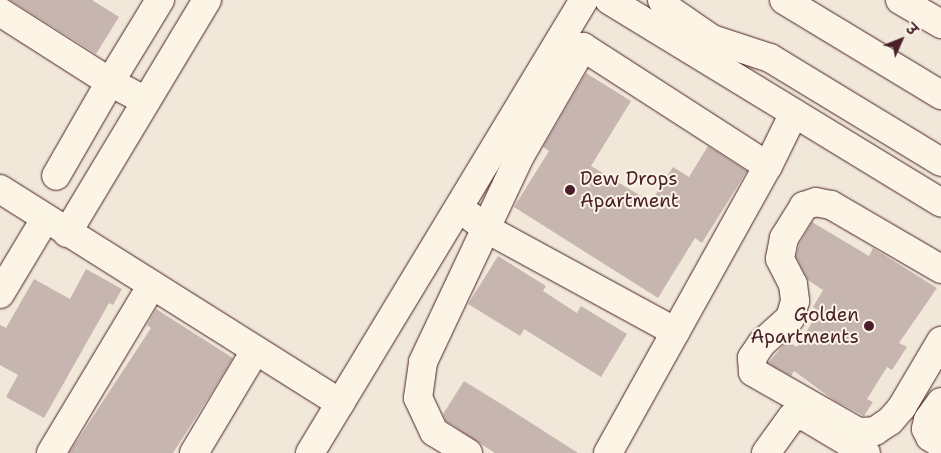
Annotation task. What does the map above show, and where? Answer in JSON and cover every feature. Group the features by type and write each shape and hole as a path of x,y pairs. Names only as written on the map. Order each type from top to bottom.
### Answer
{"street":[{"path":"56,176 160,0"},
{"path":"0,294 56,226 146,101 207,0"},
{"path":"310,453 460,208 584,0"},
{"path":"610,0 661,11 712,39 770,58 941,162"},
{"path":"784,0 941,95"},
{"path":"900,0 933,13"},
{"path":"661,11 794,113 941,203"},
{"path":"0,12 110,82 146,101"},
{"path":"468,453 434,432 418,398 423,362 520,156 582,47 768,166"},
{"path":"608,453 768,166 794,113"},
{"path":"0,189 340,403"},
{"path":"941,270 831,205 816,202 804,206 784,238 780,259 793,284 795,301 790,318 762,343 752,358 753,372 858,432 875,431 890,422 902,407 941,341"},
{"path":"460,208 485,228 676,332"},
{"path":"51,453 152,286"},
{"path":"194,453 255,351"},
{"path":"941,402 928,420 926,429 930,436 941,444"},
{"path":"766,453 792,417 804,416 866,453"}],"building":[{"path":"10,0 92,0 119,17 96,54"},
{"name":"Dew Drops Apartment","path":"586,73 631,101 591,166 646,199 652,200 673,167 689,177 708,146 747,171 702,243 695,238 658,298 514,207 549,151 543,147"},
{"name":"Golden Apartments","path":"812,222 869,256 873,248 937,288 899,343 907,347 892,370 887,367 867,399 873,402 864,416 835,401 794,371 791,376 768,363 787,341 797,347 819,311 813,307 823,290 808,280 796,257 799,244"},
{"path":"498,256 546,286 543,291 577,313 581,306 627,334 601,377 524,329 520,336 468,304"},
{"path":"86,269 122,289 113,305 109,303 44,418 6,397 18,375 0,365 0,325 6,328 34,279 70,299"},
{"path":"156,309 233,358 173,453 69,453 151,328 147,325"},
{"path":"464,381 578,453 495,453 446,421 443,414"}],"place":[{"name":"Dew Drops Apartment","path":"570,190"},
{"name":"Golden Apartments","path":"869,326"}]}
